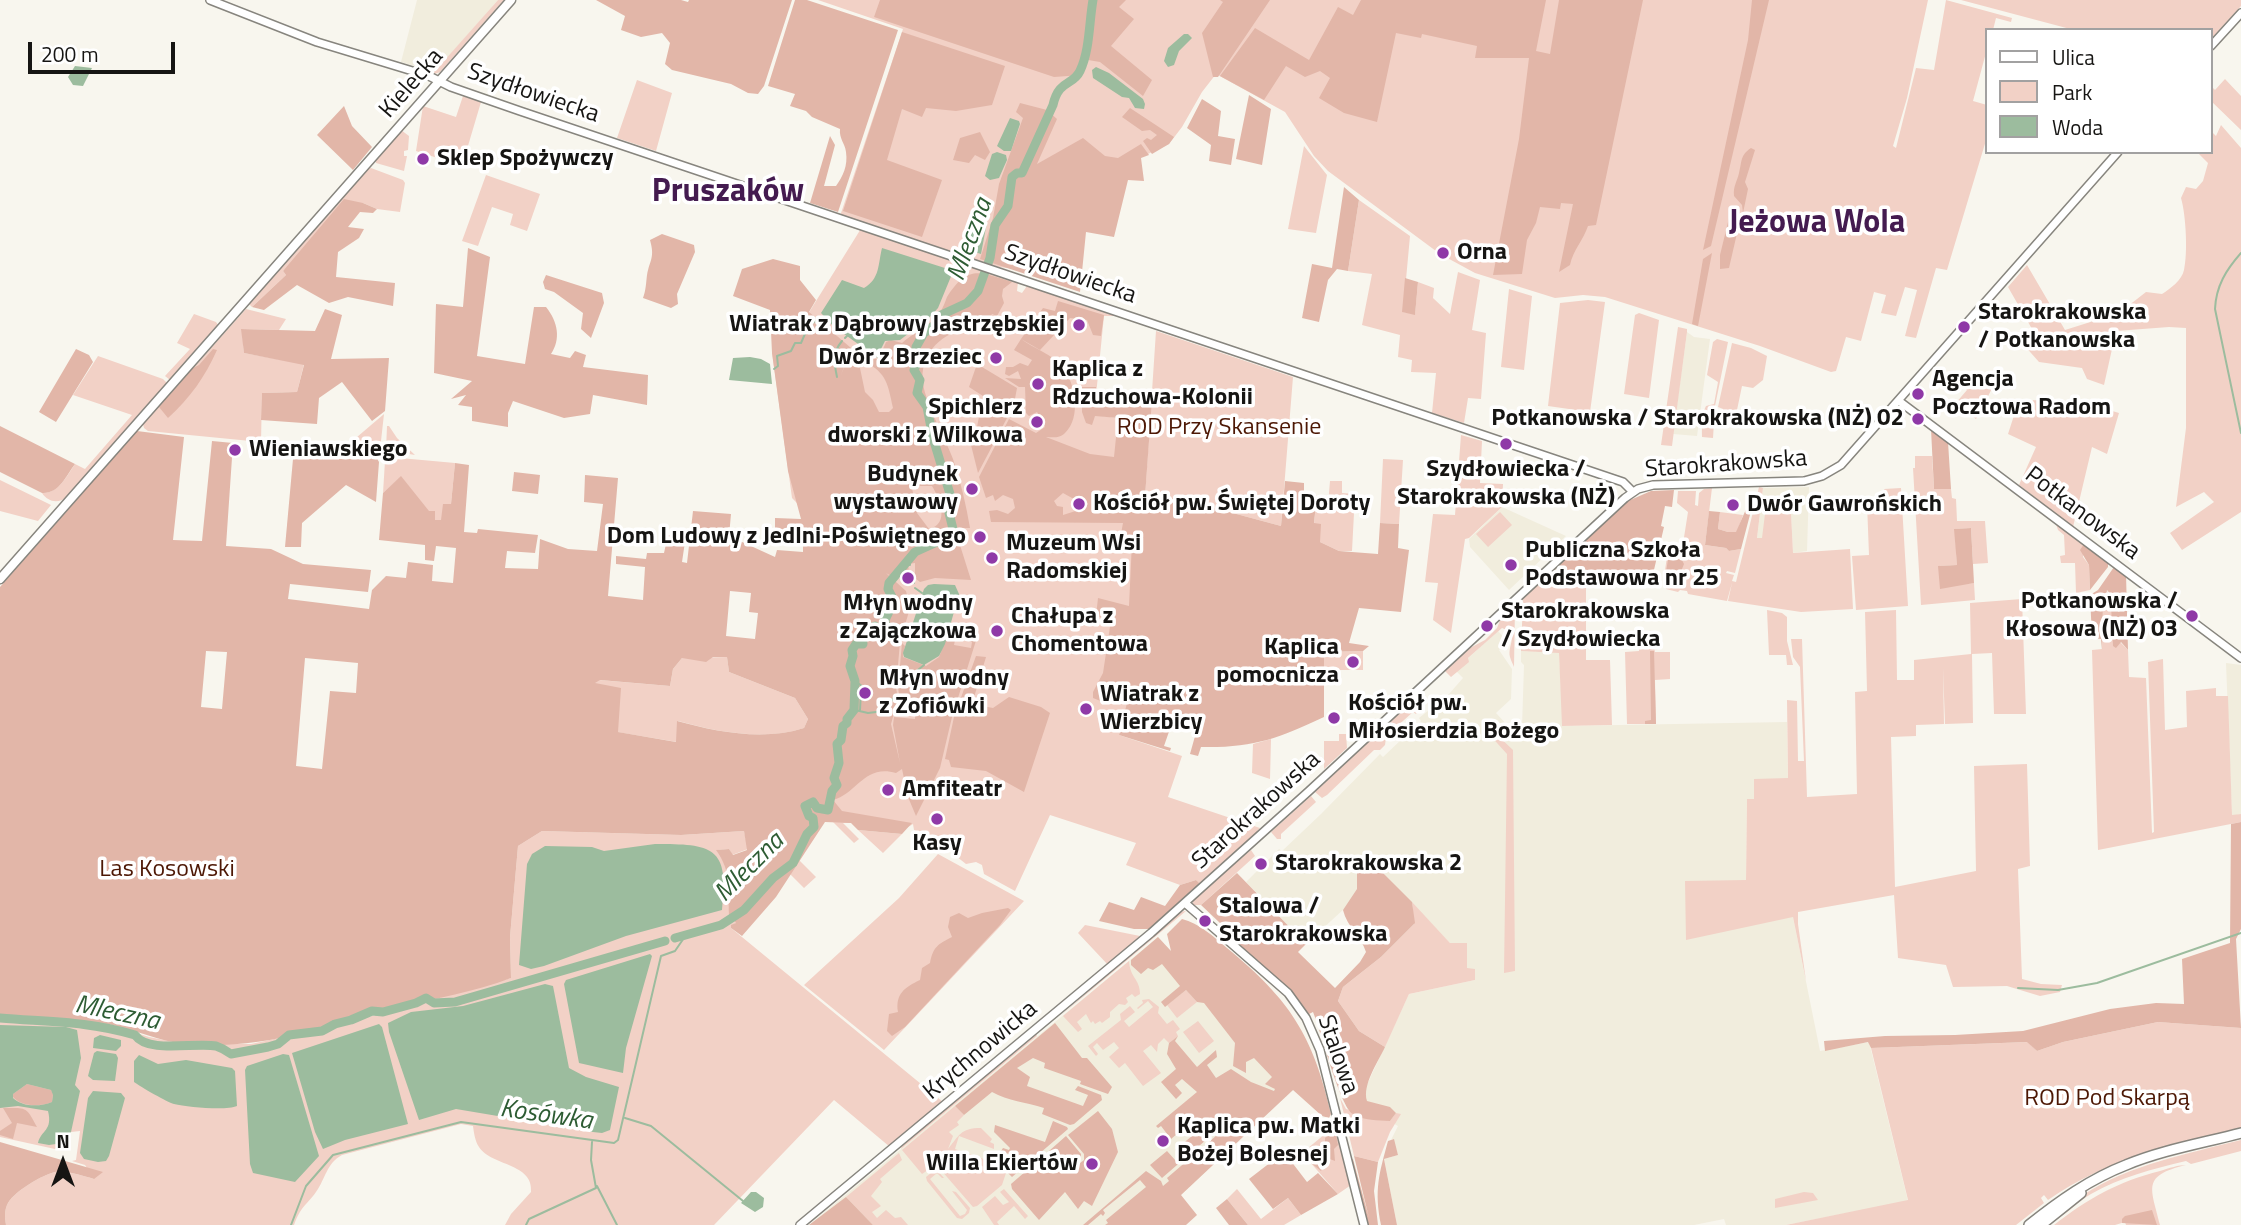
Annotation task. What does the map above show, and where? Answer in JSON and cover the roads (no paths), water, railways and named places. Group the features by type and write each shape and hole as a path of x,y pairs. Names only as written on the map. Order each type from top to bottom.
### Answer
{"main road":[{"name":"Kielecka","path":"0,579 510,0"},
{"path":"2029,1225 2074,1192 2120,1167 2149,1157 2241,1135"},
{"path":"2041,1225 2083,1192 2123,1171 2241,1135"}],"street":[{"name":"Szydłowiecka","path":"210,0 317,42 429,76 439,82 1626,482 1630,494"},
{"path":"2213,44 2241,13"},
{"name":"Starokrakowska","path":"1185,903 1630,494 1653,485 1814,479 1841,465 2116,154"},
{"name":"Potkanowska","path":"1899,401 2241,658"},
{"name":"Krychnowicka","path":"800,1225 996,1064 1185,903"},
{"name":"Stalowa","path":"1185,903 1288,993 1306,1018 1320,1050 1364,1225"}],"water":[{"path":"1184,34 1192,38 1179,51 1174,65 1168,67 1164,61 1168,48"},
{"path":"75,66 92,68 83,86 73,85 68,77"},
{"path":"1096,67 1109,73 1143,99 1144,109 1135,108 1129,98 1122,97 1093,78 1092,70"},
{"path":"1010,118 1020,124 1011,151 1004,151 997,146"},
{"path":"997,152 1006,155 1007,160 999,178 990,180 985,176 992,154"},
{"path":"987,222 981,254 962,248 969,228"},
{"path":"882,248 948,269 952,274 938,308 900,340 885,341 881,349 884,355 879,359 833,326 821,313 842,280 864,288 873,280 878,271"},
{"path":"750,357 770,364 772,384 729,380 733,358"},
{"path":"934,584 955,585 959,594 945,644 939,656 924,665 904,657 903,653 924,589"},
{"path":"655,844 691,845 713,853 723,873 722,910 626,936 544,966 531,969 519,965 527,864 532,854 545,846 592,847 604,851"},
{"path":"650,954 652,956 626,1048 623,1073 579,1063 564,984 566,980"},
{"path":"545,984 553,986 569,1068 586,1077 619,1087 610,1130 593,1132 456,1109 419,1120 388,1023 411,1012 463,1006"},
{"path":"379,1024 408,1124 345,1140 323,1149 315,1132 292,1053"},
{"path":"0,1025 66,1027 77,1030 81,1058 75,1085 80,1091 71,1132 63,1143 38,1143 49,1123 48,1111 18,1106 0,1108","holes":["27,1084 51,1090 52,1102 42,1105 26,1105 13,1098 13,1094"]},
{"path":"100,1035 121,1040 121,1046 116,1051 93,1048 94,1038"},
{"path":"97,1051 116,1054 118,1058 115,1081 93,1080 88,1076 94,1053"},
{"path":"283,1054 289,1055 319,1156 295,1182 253,1173 250,1164 245,1070 247,1066"},
{"path":"139,1055 158,1064 186,1060 232,1068 235,1071 237,1106 188,1106 174,1104 160,1097 134,1082 134,1061"},
{"path":"93,1091 121,1093 125,1098 106,1161 84,1159 80,1153 88,1098"},
{"path":"751,1192 764,1198 763,1207 755,1212 741,1203"}],"waterway":[{"name":"Mleczna","path":"675,938 721,925 744,910 773,878 793,863 807,834 814,827 813,818 809,816 805,806 813,802 817,808 828,810 832,791 837,785 834,778 839,763 837,744 841,740 843,726 854,710 855,681 850,666 852,650 856,644 863,644 862,637 866,630 875,626 886,633 887,626 884,622 894,601 888,589 889,583 915,552 946,538 953,529 949,513 950,494 933,438 927,407 917,393 920,380 914,370 917,363 916,347 924,333 935,325 941,315 967,303 978,291 990,258 995,225 1008,206 1012,177 1022,173 1059,91 1080,71 1087,45 1093,0"},
{"path":"2241,253 2223,279 2217,293 2215,309 2241,433"},
{"path":"774,369 778,366 777,356 791,351 795,343 801,343 808,327 815,321"},
{"path":"837,377 835,358 842,341"},
{"name":"Mleczna","path":"909,559 910,565"},
{"path":"912,574 914,583"},
{"path":"915,588 922,593"},
{"path":"901,684 924,665"},
{"name":"Mleczna","path":"855,681 862,686"},
{"path":"860,710 861,690"},
{"path":"855,710 868,713 884,711 895,696"},
{"path":"2018,988 2058,990 2097,983 2241,933"},
{"name":"Kosówka","path":"291,1225 306,1186 333,1155 461,1122 614,1143 618,1140 661,956 675,951 686,935"},
{"name":"Mleczna","path":"0,1018 101,1027 135,1035 150,1044 216,1046 231,1054 268,1047 278,1044 289,1035 322,1031 372,1011 383,1012 426,998 434,1003 455,1002 665,941"},
{"path":"625,1118 651,1126 743,1201"},
{"path":"526,1225 529,1219 596,1188 591,1160 592,1142"},
{"path":"597,1186 617,1225"}],"place":[{"name":"Sklep Spożywczy","path":"423,159"},
{"name":"Orna","path":"1443,253"},
{"name":"Wiatrak z Dąbrowy Jastrzębskiej","path":"1079,325"},
{"name":"Starokrakowska / Potkanowska","path":"1964,327"},
{"name":"Dwór z Brzeziec","path":"996,358"},
{"name":"Kaplica z Rdzuchowa-Kolonii","path":"1038,384"},
{"name":"Agencja Pocztowa Radom","path":"1918,394"},
{"name":"Potkanowska / Starokrakowska (NŻ) 02","path":"1918,419"},
{"name":"Spichlerz dworski z Wilkowa","path":"1037,422"},
{"name":"Szydłowiecka / Starokrakowska (NŻ)","path":"1506,444"},
{"name":"Wieniawskiego","path":"235,450"},
{"name":"Budynek wystawowy","path":"972,489"},
{"name":"Kościół pw. Świętej Doroty","path":"1079,504"},
{"name":"Dwór Gawrońskich","path":"1733,505"},
{"name":"Dom Ludowy z Jedlni-Poświętnego","path":"980,537"},
{"name":"Muzeum Wsi Radomskiej","path":"992,558"},
{"name":"Publiczna Szkoła Podstawowa nr 25","path":"1511,565"},
{"name":"Młyn wodny z Zajączkowa","path":"908,578"},
{"name":"Potkanowska / Kłosowa (NŻ) 03","path":"2192,616"},
{"name":"Starokrakowska / Szydłowiecka","path":"1487,626"},
{"name":"Chałupa z Chomentowa","path":"997,631"},
{"name":"Kaplica pomocnicza","path":"1353,662"},
{"name":"Młyn wodny z Zofiówki","path":"865,693"},
{"name":"Wiatrak z Wierzbicy","path":"1086,709"},
{"name":"Kościół pw. Miłosierdzia Bożego","path":"1334,718"},
{"name":"Amfiteatr","path":"888,790"},
{"name":"Kasy","path":"937,819"},
{"name":"Starokrakowska 2","path":"1261,864"},
{"name":"Stalowa / Starokrakowska","path":"1205,921"},
{"name":"Kaplica pw. Matki Bożej Bolesnej","path":"1163,1141"},
{"name":"Willa Ekiertów","path":"1092,1164"}],"district":[{"name":"Pruszaków","path":"728,193"},
{"name":"Jeżowa Wola","path":"1817,224"}],"park label":[{"name":"ROD Przy Skansenie","path":"1219,428"},
{"name":"Las Kosowski","path":"167,870"},
{"name":"ROD Pod Skarpą","path":"2107,1099"}]}
